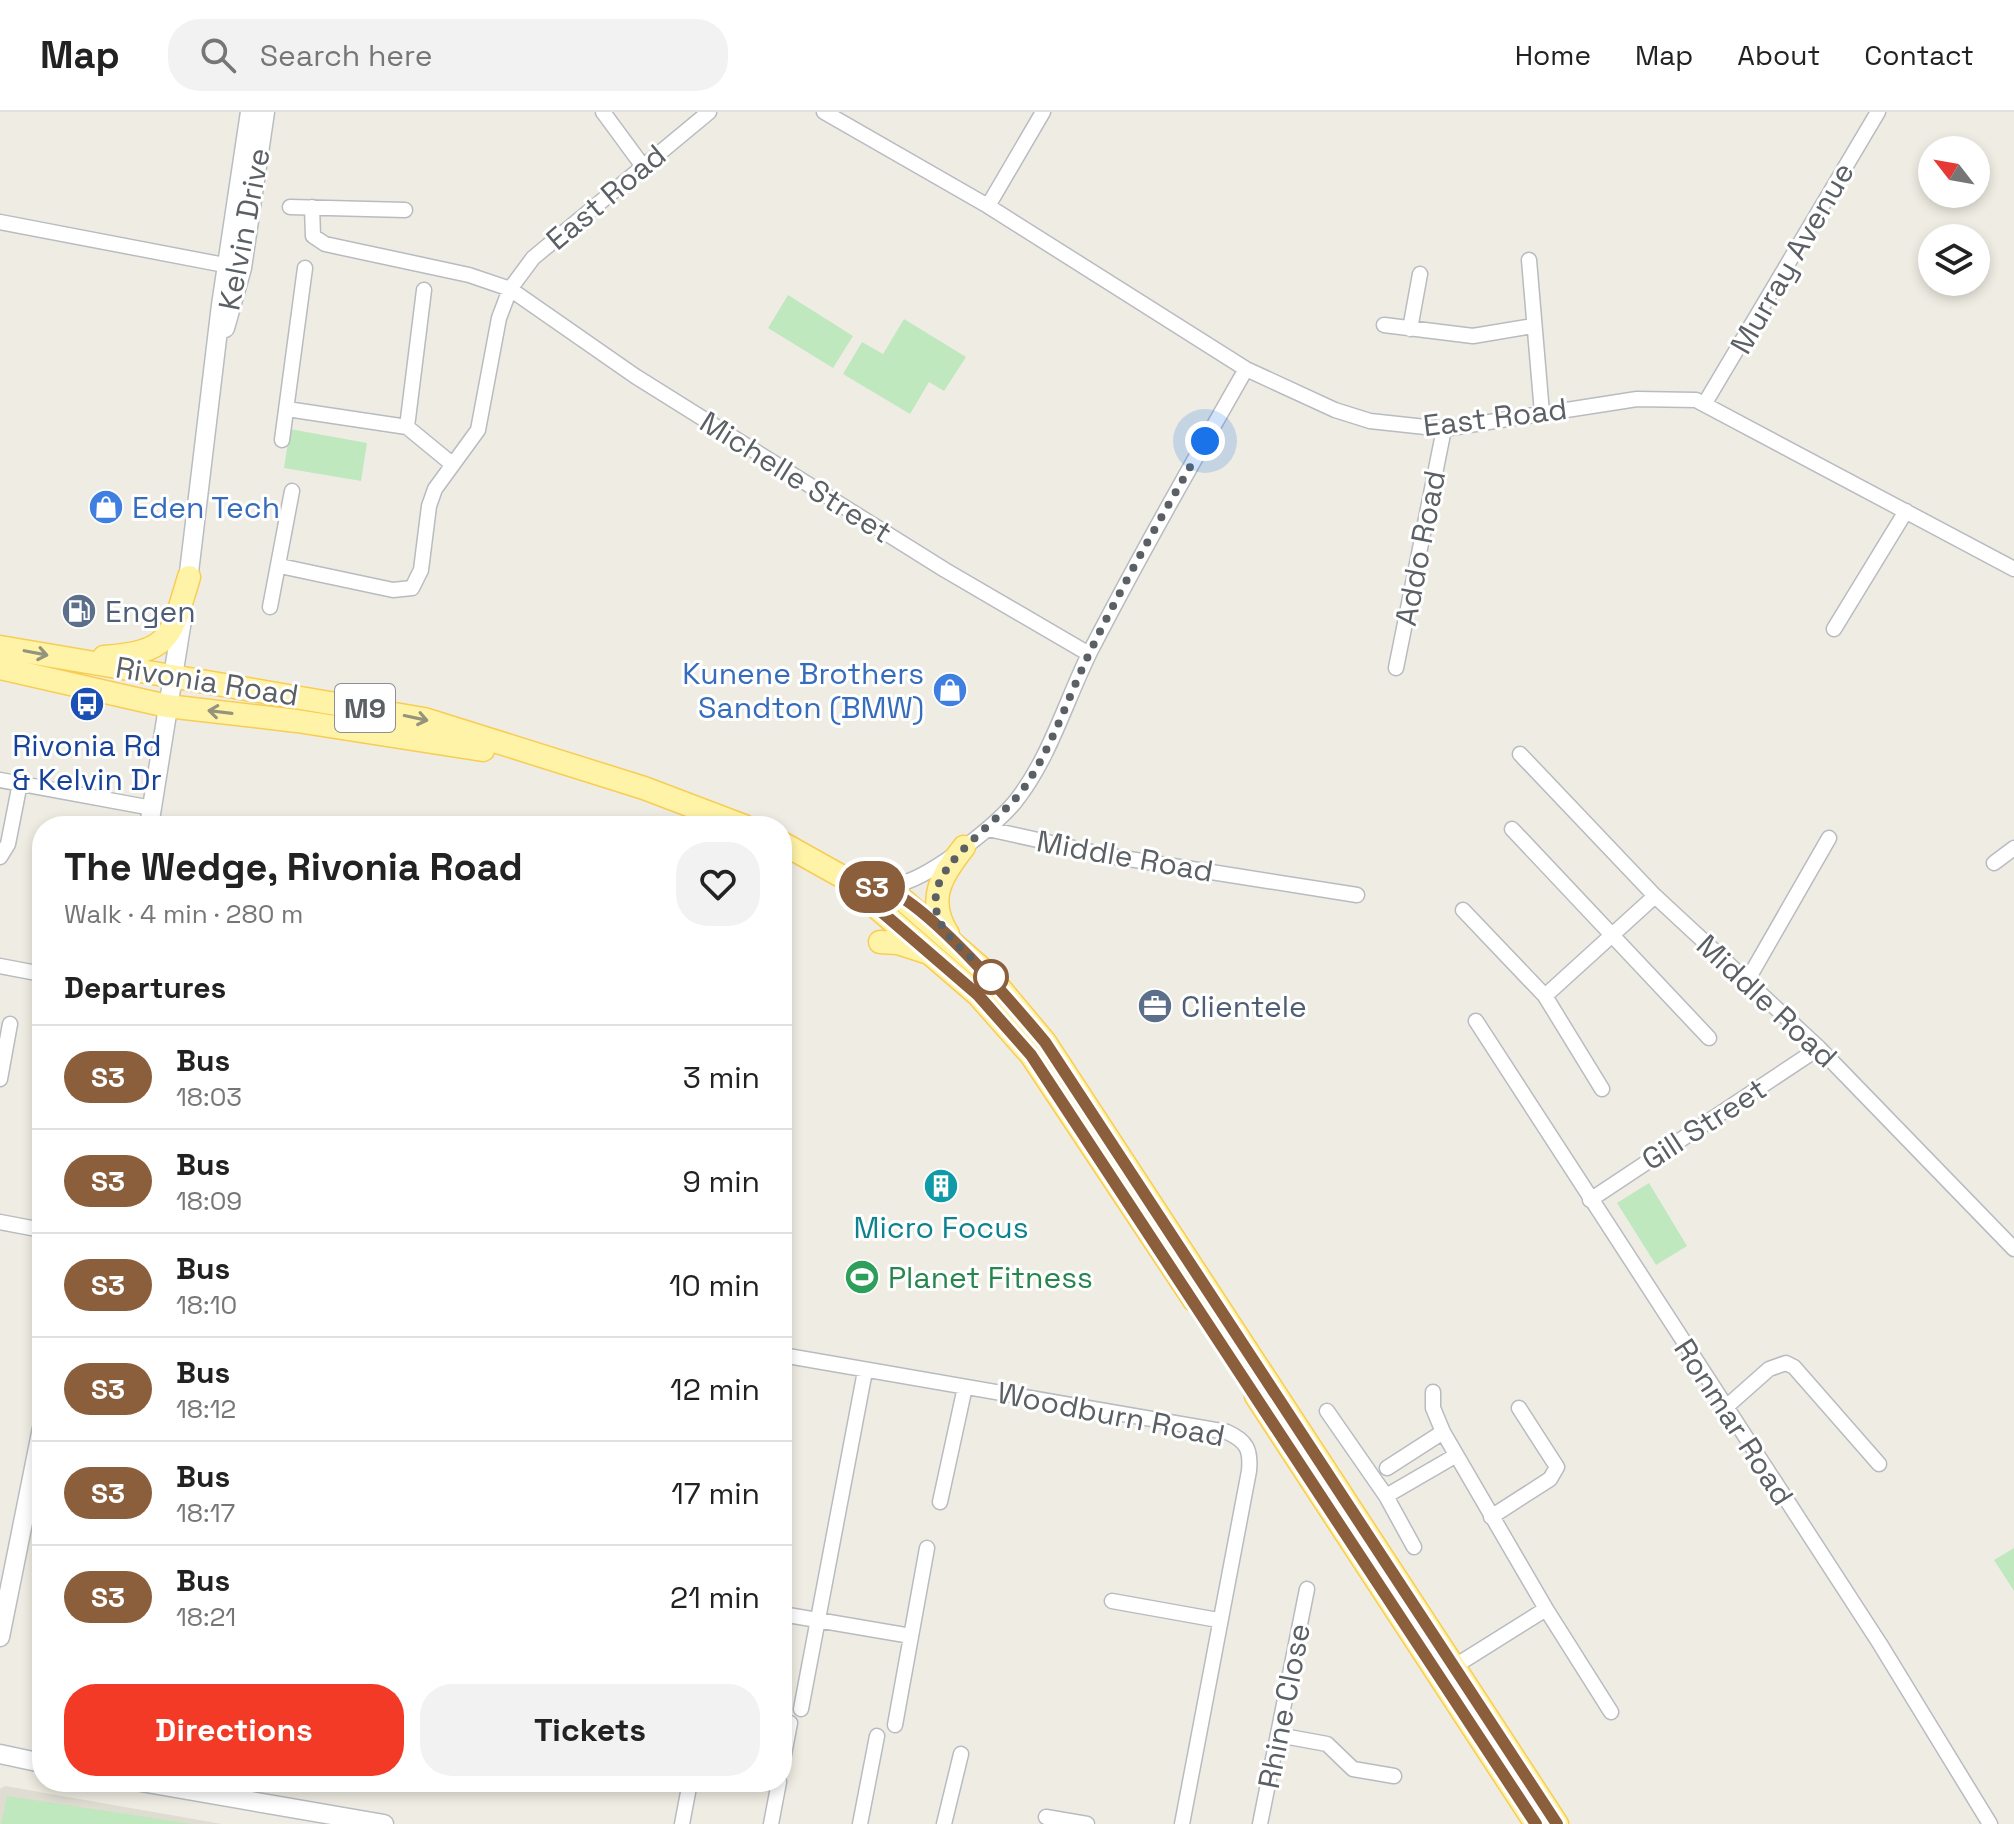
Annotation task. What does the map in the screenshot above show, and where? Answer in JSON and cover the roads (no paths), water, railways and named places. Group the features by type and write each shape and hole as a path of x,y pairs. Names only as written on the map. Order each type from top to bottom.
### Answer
{"main road":[{"name":"Kelvin Drive","path":"235,267 250,112"},
{"name":"Kelvin Drive","path":"150,816 189,577 218,345 265,112"},
{"path":"71,660 127,655 161,644 174,625 189,577"},
{"name":"Rivonia Road","path":"0,647 424,719 644,788 718,816"},
{"name":"Rivonia Road","path":"0,668 167,706 297,721 552,761"},
{"path":"945,950 935,894 946,870 964,847"},
{"path":"792,848 870,891 899,899 1031,1055 1445,1672 1557,1824"},
{"path":"880,942 945,950"},
{"path":"0,1637 32,1478"},
{"path":"1445,1672 1536,1824"},
{"path":"0,1754 32,1761"},
{"path":"209,1792 384,1824"}],"street":[{"path":"603,112 642,165"},
{"name":"East Road","path":"280,566 393,590 412,588 421,570 431,498 478,430 499,318 510,289 533,258 709,112"},
{"name":"East Road","path":"824,112 988,206 1246,369 1335,410 1370,421 1444,429 1637,399 1685,398 1705,403 2014,569"},
{"path":"988,206 1043,112"},
{"name":"Murray Avenue","path":"1705,403 1878,112"},
{"path":"290,207 405,210"},
{"name":"Michelle Street","path":"312,207 313,236 325,244 469,275 510,289 635,376 945,570 1089,654"},
{"path":"0,222 235,267"},
{"path":"1529,260 1542,413"},
{"path":"282,440 305,268"},
{"path":"1410,329 1420,274"},
{"path":"407,427 424,290"},
{"path":"1384,325 1473,336 1533,326"},
{"path":"899,899 988,829 1030,780 1089,654 1150,538 1246,369"},
{"path":"287,409 407,427 452,464"},
{"name":"Addo Road","path":"1396,668 1444,429"},
{"path":"270,607 292,491"},
{"path":"1834,629 1906,511"},
{"name":"Middle Road","path":"1520,754 1655,896 1819,1048 2014,1249"},
{"path":"0,780 146,816"},
{"path":"0,857 8,844 20,783"},
{"name":"Middle Road","path":"988,829 1110,856 1357,895"},
{"path":"1512,829 1709,1038"},
{"path":"1747,981 1829,838"},
{"path":"1994,863 2014,848"},
{"path":"1545,996 1655,896"},
{"path":"1463,910 1545,996 1602,1089"},
{"path":"0,966 32,972"},
{"name":"Ronmar Road","path":"1476,1021 1880,1644 1990,1824"},
{"path":"0,1079 10,1024"},
{"name":"Gill Street","path":"1590,1200 1819,1048"},
{"path":"0,1222 32,1228"},
{"name":"Woodburn Road","path":"792,1357 1227,1432 1244,1441 1250,1454 1249,1471 1218,1620 1203,1723 1182,1824"},
{"path":"1725,1408 1769,1369 1786,1363 1794,1367 1879,1464"},
{"path":"801,1709 865,1371"},
{"path":"940,1502 965,1387"},
{"path":"1433,1392 1433,1408 1455,1456 1611,1712"},
{"path":"1491,1517 1550,1479 1557,1467 1519,1408"},
{"path":"1327,1411 1386,1496 1414,1547"},
{"path":"1387,1468 1443,1432"},
{"path":"1386,1496 1455,1456"},
{"path":"895,1725 927,1548"},
{"name":"Rhine Close","path":"1260,1824 1307,1589"},
{"path":"1112,1601 1218,1620"},
{"path":"1445,1672 1546,1609"},
{"path":"792,1616 911,1636"},
{"path":"1278,1735 1327,1744 1337,1750 1348,1766 1394,1776"},
{"path":"860,1824 877,1736"},
{"path":"944,1824 961,1754"},
{"path":"682,1824 688,1792"},
{"path":"771,1824 777,1792"},
{"path":"1046,1817 1087,1824"}],"place":[{"name":"Eden Tech","path":"106,507"},
{"name":"Engen","path":"79,611"},
{"name":"Kunene Brothers Sandton (BMW)","path":"950,690"},
{"name":"Rivonia Rd & Kelvin Dr","path":"87,704"},
{"name":"Clientele","path":"1155,1006"},
{"name":"Micro Focus","path":"941,1186"},
{"name":"Planet Fitness","path":"862,1277"}]}
